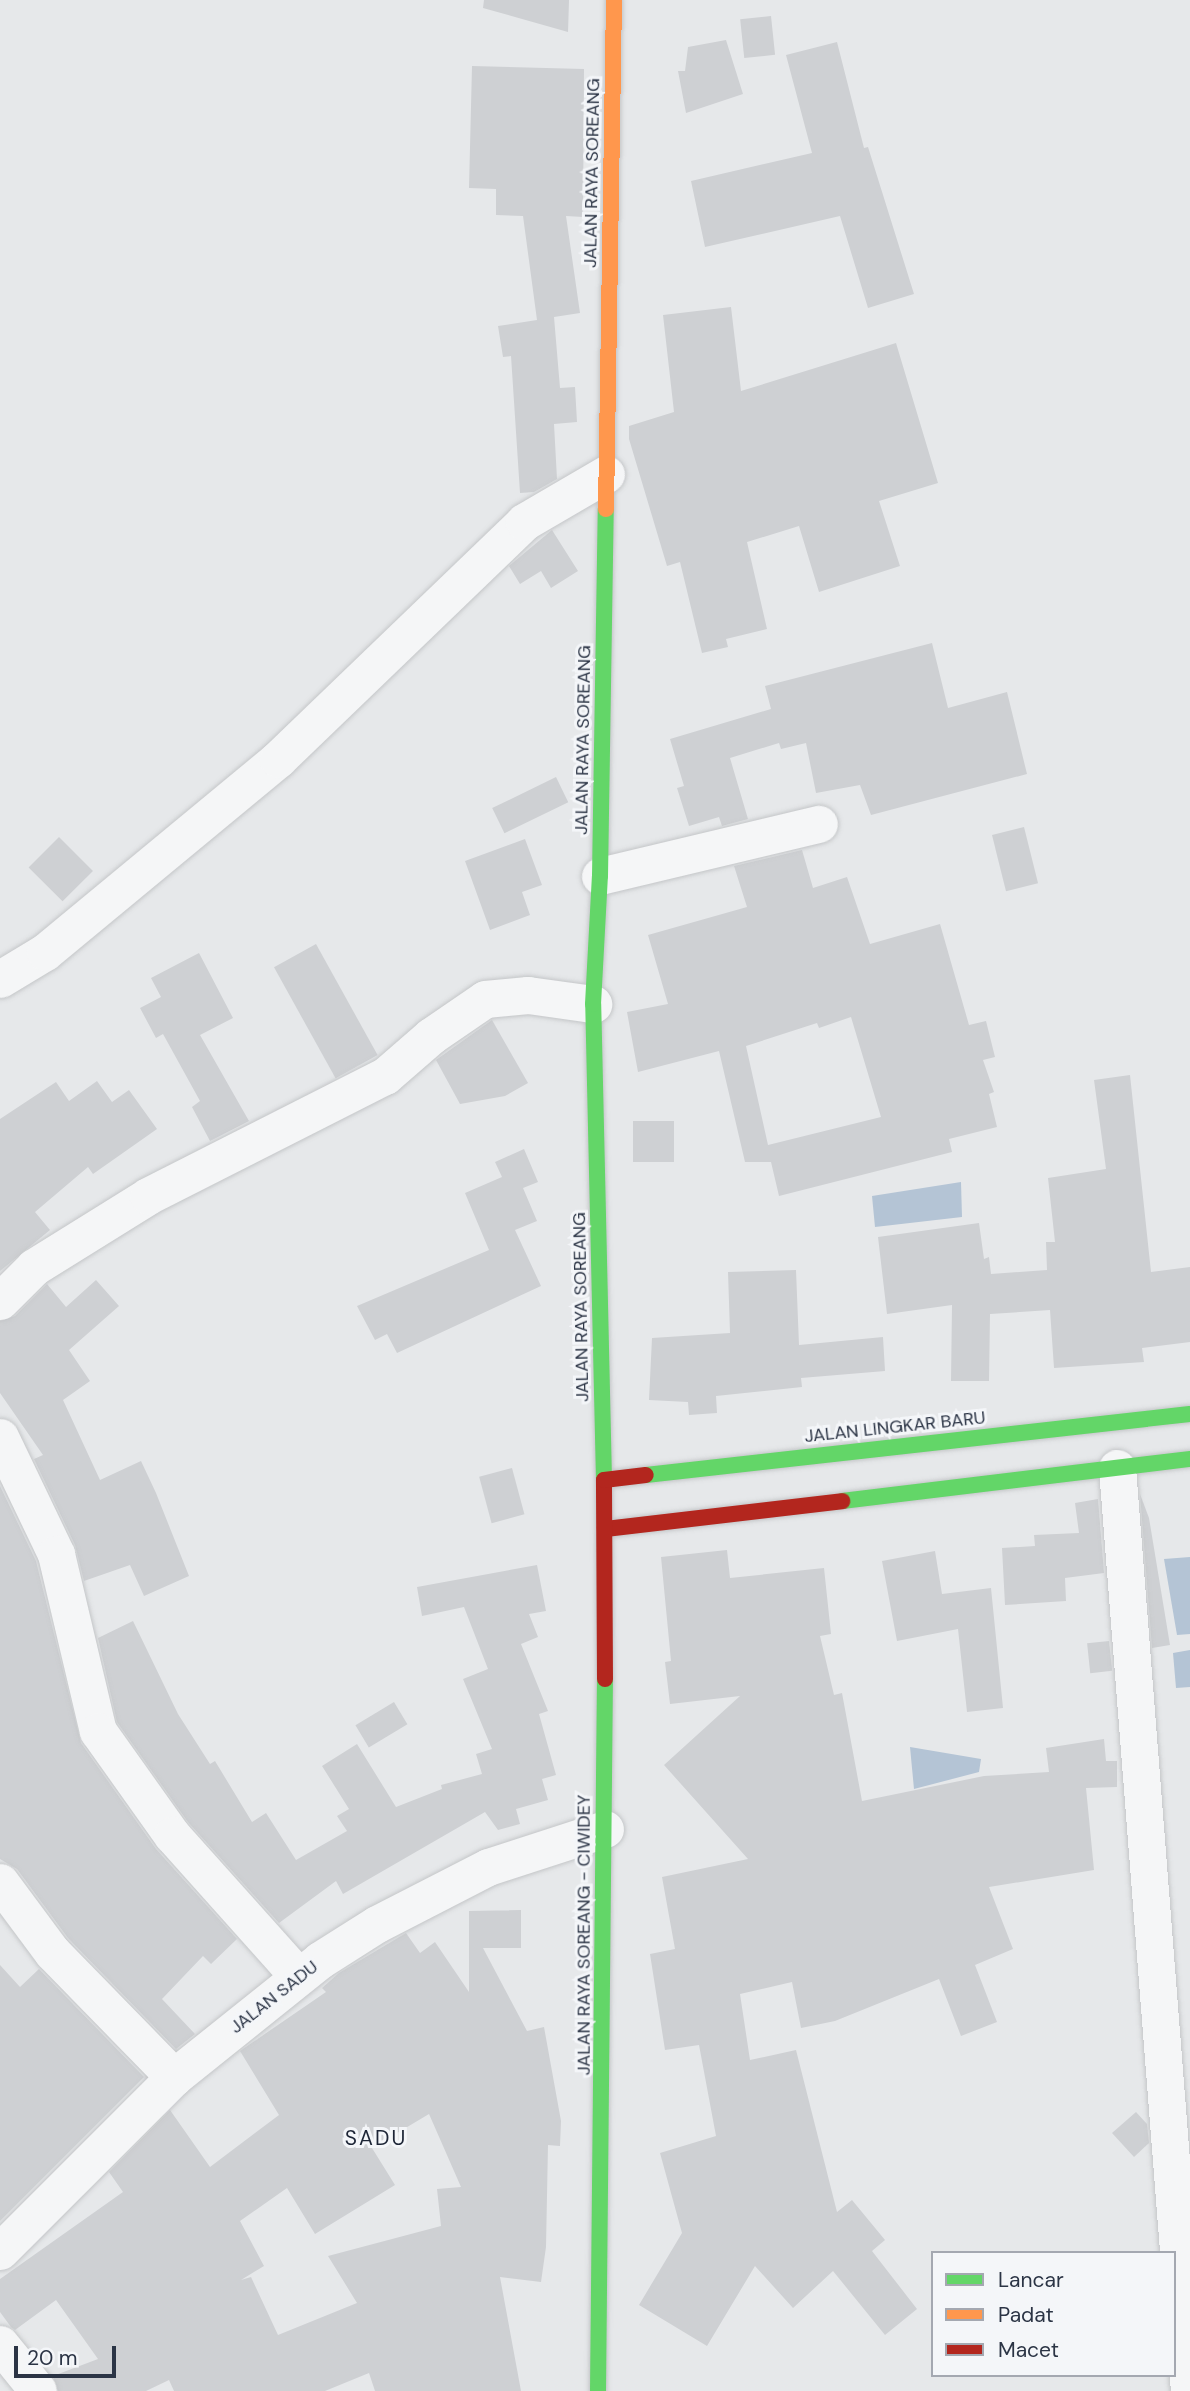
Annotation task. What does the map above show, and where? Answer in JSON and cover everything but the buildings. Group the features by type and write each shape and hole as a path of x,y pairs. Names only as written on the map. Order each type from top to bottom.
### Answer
{"main road":[{"name":"JALAN RAYA SOREANG","path":"604,1480 593,1004 600,876 614,0"},
{"name":"JALAN LINGKAR BARU","path":"604,1480 1190,1414"},
{"path":"605,1529 1190,1459"},
{"name":"JALAN RAYA SOREANG - CIWIDEY","path":"598,2391 605,1829 604,1480"}],"street":[{"path":"0,979 45,952 278,759 524,522 606,474"},
{"path":"600,876 819,824"},
{"path":"0,1301 34,1267 148,1196 385,1076 431,1036 485,999 528,995 593,1004"},
{"path":"0,1437 56,1554 98,1731 172,1835 298,1976"},
{"path":"1116,1468 1189,2391"},
{"name":"JALAN SADU","path":"0,2251 174,2077 298,1976 377,1924 488,1867 605,1829"},
{"path":"0,1882 52,1952 174,2077"},
{"path":"0,2344 38,2391"}],"water":[{"path":"961,1182 962,1217 875,1227 872,1196"},
{"path":"1190,1557 1190,1634 1177,1635 1164,1559"},
{"path":"1190,1650 1190,1687 1176,1688 1173,1653"},
{"path":"910,1747 981,1759 979,1772 914,1789"}],"traffic: fast":[{"path":"604,1480 593,1004 600,876 606,509"},
{"path":"646,1475 1190,1414"},
{"path":"842,1501 1190,1459"},
{"path":"598,2391 605,1679"}],"traffic: slow":[{"path":"606,509 614,0"}],"traffic: jam":[{"path":"605,1679 604,1480 646,1475"},
{"path":"605,1529 842,1501"}],"district":[{"name":"SADU","path":"376,2138"}]}
